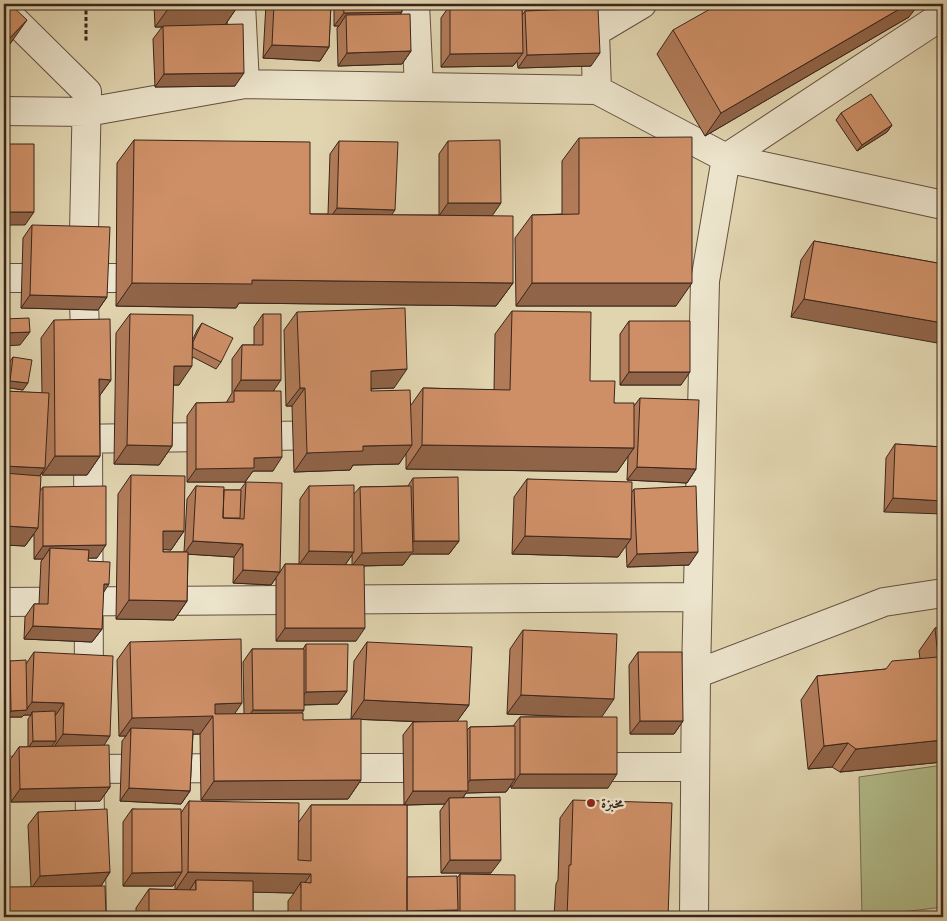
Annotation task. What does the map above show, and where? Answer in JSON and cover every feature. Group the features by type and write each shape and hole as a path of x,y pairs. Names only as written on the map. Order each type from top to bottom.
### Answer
{"street":[{"path":"241,4 245,84"},
{"path":"415,4 419,87"},
{"path":"594,4 597,90"},
{"path":"595,32 642,4"},
{"path":"4,10 87,92 84,278 87,383"},
{"path":"694,917 694,767 698,597 692,427 695,281 726,158 943,15"},
{"path":"4,111 87,112 245,84 597,90 726,158 943,205"},
{"path":"4,278 182,278"},
{"path":"88,411 89,769 92,917"},
{"path":"4,440 356,434"},
{"path":"696,674 884,602 943,593"},
{"path":"4,602 698,597"},
{"path":"556,768 694,767"},
{"path":"4,771 258,768"},
{"path":"298,768 466,768"}],"green space":[{"path":"943,765 943,907 862,917 859,777"}],"building":[{"path":"4,4 10,4 27,20 4,44"},
{"path":"168,4 238,4 238,6 168,9"},
{"path":"274,4 331,4 329,47 272,45"},
{"path":"343,4 401,4 402,12 344,13"},
{"path":"551,4 592,4 592,8 551,6"},
{"path":"719,4 908,4 721,113 673,30"},
{"path":"450,5 522,5 523,53 450,54"},
{"path":"598,8 600,53 527,55 525,11"},
{"path":"410,14 411,51 347,53 346,15"},
{"path":"243,24 244,73 164,74 163,26"},
{"path":"871,94 892,125 862,145 841,113"},
{"path":"692,137 692,283 532,283 532,215 579,214 579,138"},
{"path":"134,140 310,142 310,214 513,216 513,283 252,280 252,284 132,283"},
{"path":"500,140 501,203 448,203 448,141"},
{"path":"339,141 398,142 395,210 337,208"},
{"path":"4,144 34,144 34,212 4,212"},
{"path":"32,225 110,227 107,297 30,295"},
{"path":"814,241 943,264 943,323 804,299"},
{"path":"405,308 407,369 371,371 371,391 410,390 412,445 363,446 363,451 307,453 305,388 300,388 297,312"},
{"path":"512,311 591,312 590,381 615,381 614,403 634,403 634,448 422,445 423,388 510,390"},
{"path":"130,314 193,315 192,366 174,366 172,446 127,445"},
{"path":"263,314 281,314 281,380 241,380 242,345 263,345"},
{"path":"29,318 30,332 4,333 4,319"},
{"path":"110,319 111,380 99,379 100,456 55,456 54,320"},
{"path":"629,321 690,321 690,372 629,372"},
{"path":"202,323 233,338 221,362 193,348 193,342"},
{"path":"13,357 32,360 28,383 10,381"},
{"path":"4,391 49,393 45,468 4,466"},
{"path":"234,391 281,391 282,457 254,458 254,468 196,469 196,403 234,402"},
{"path":"640,398 699,400 696,469 637,467"},
{"path":"895,444 943,447 943,501 893,498"},
{"path":"4,473 41,476 38,528 6,526 4,552"},
{"path":"131,475 185,476 184,531 163,531 163,552 188,552 187,601 129,600"},
{"path":"458,477 459,541 414,541 413,478"},
{"path":"527,479 632,482 631,539 525,536"},
{"path":"246,482 282,483 280,572 243,570 243,544 193,541 196,486 224,487 223,518 244,519"},
{"path":"354,485 354,552 309,551 309,486"},
{"path":"106,486 106,545 43,546 43,487"},
{"path":"411,486 413,552 362,553 360,487"},
{"path":"696,486 698,552 637,554 634,489"},
{"path":"224,490 241,490 240,518 223,518"},
{"path":"50,548 89,550 88,561 110,562 109,584 104,584 102,629 33,626 34,604 48,604"},
{"path":"285,564 364,565 365,628 285,628"},
{"path":"943,627 943,740 856,749 848,743 824,746 817,676 886,669 892,661 938,657 935,628"},
{"path":"523,630 617,634 614,699 521,695"},
{"path":"241,639 242,703 215,704 215,714 303,713 303,720 361,719 361,780 214,781 213,716 132,718 130,642"},
{"path":"367,642 472,647 469,705 364,700"},
{"path":"306,644 348,644 347,691 306,692"},
{"path":"252,649 304,649 304,710 253,710"},
{"path":"34,652 113,656 110,736 63,734 64,703 32,702"},
{"path":"638,652 682,652 683,721 640,721"},
{"path":"26,660 27,710 11,711 10,661"},
{"path":"55,711 56,741 33,741 32,712"},
{"path":"520,717 617,717 617,774 520,774"},
{"path":"467,721 468,791 413,791 413,722"},
{"path":"515,726 515,779 470,780 470,727"},
{"path":"131,728 193,730 190,791 129,788"},
{"path":"109,745 110,787 20,789 19,747"},
{"path":"500,797 501,860 450,860 449,798"},
{"path":"573,800 672,803 668,917 567,917"},
{"path":"189,801 299,803 298,860 311,861 311,805 407,805 407,917 301,917 301,882 311,883 311,874 188,872"},
{"path":"107,809 110,872 40,876 38,812"},
{"path":"132,809 181,809 182,872 132,873"},
{"path":"460,874 515,875 515,917 407,917 407,913 460,913"},
{"path":"457,876 458,910 407,911 407,877"},
{"path":"196,880 253,881 253,917 149,917 149,889 196,890"},
{"path":"105,886 106,917 4,917 4,887"}],"place":[{"name":"مخبزة","path":"591,803"}]}
